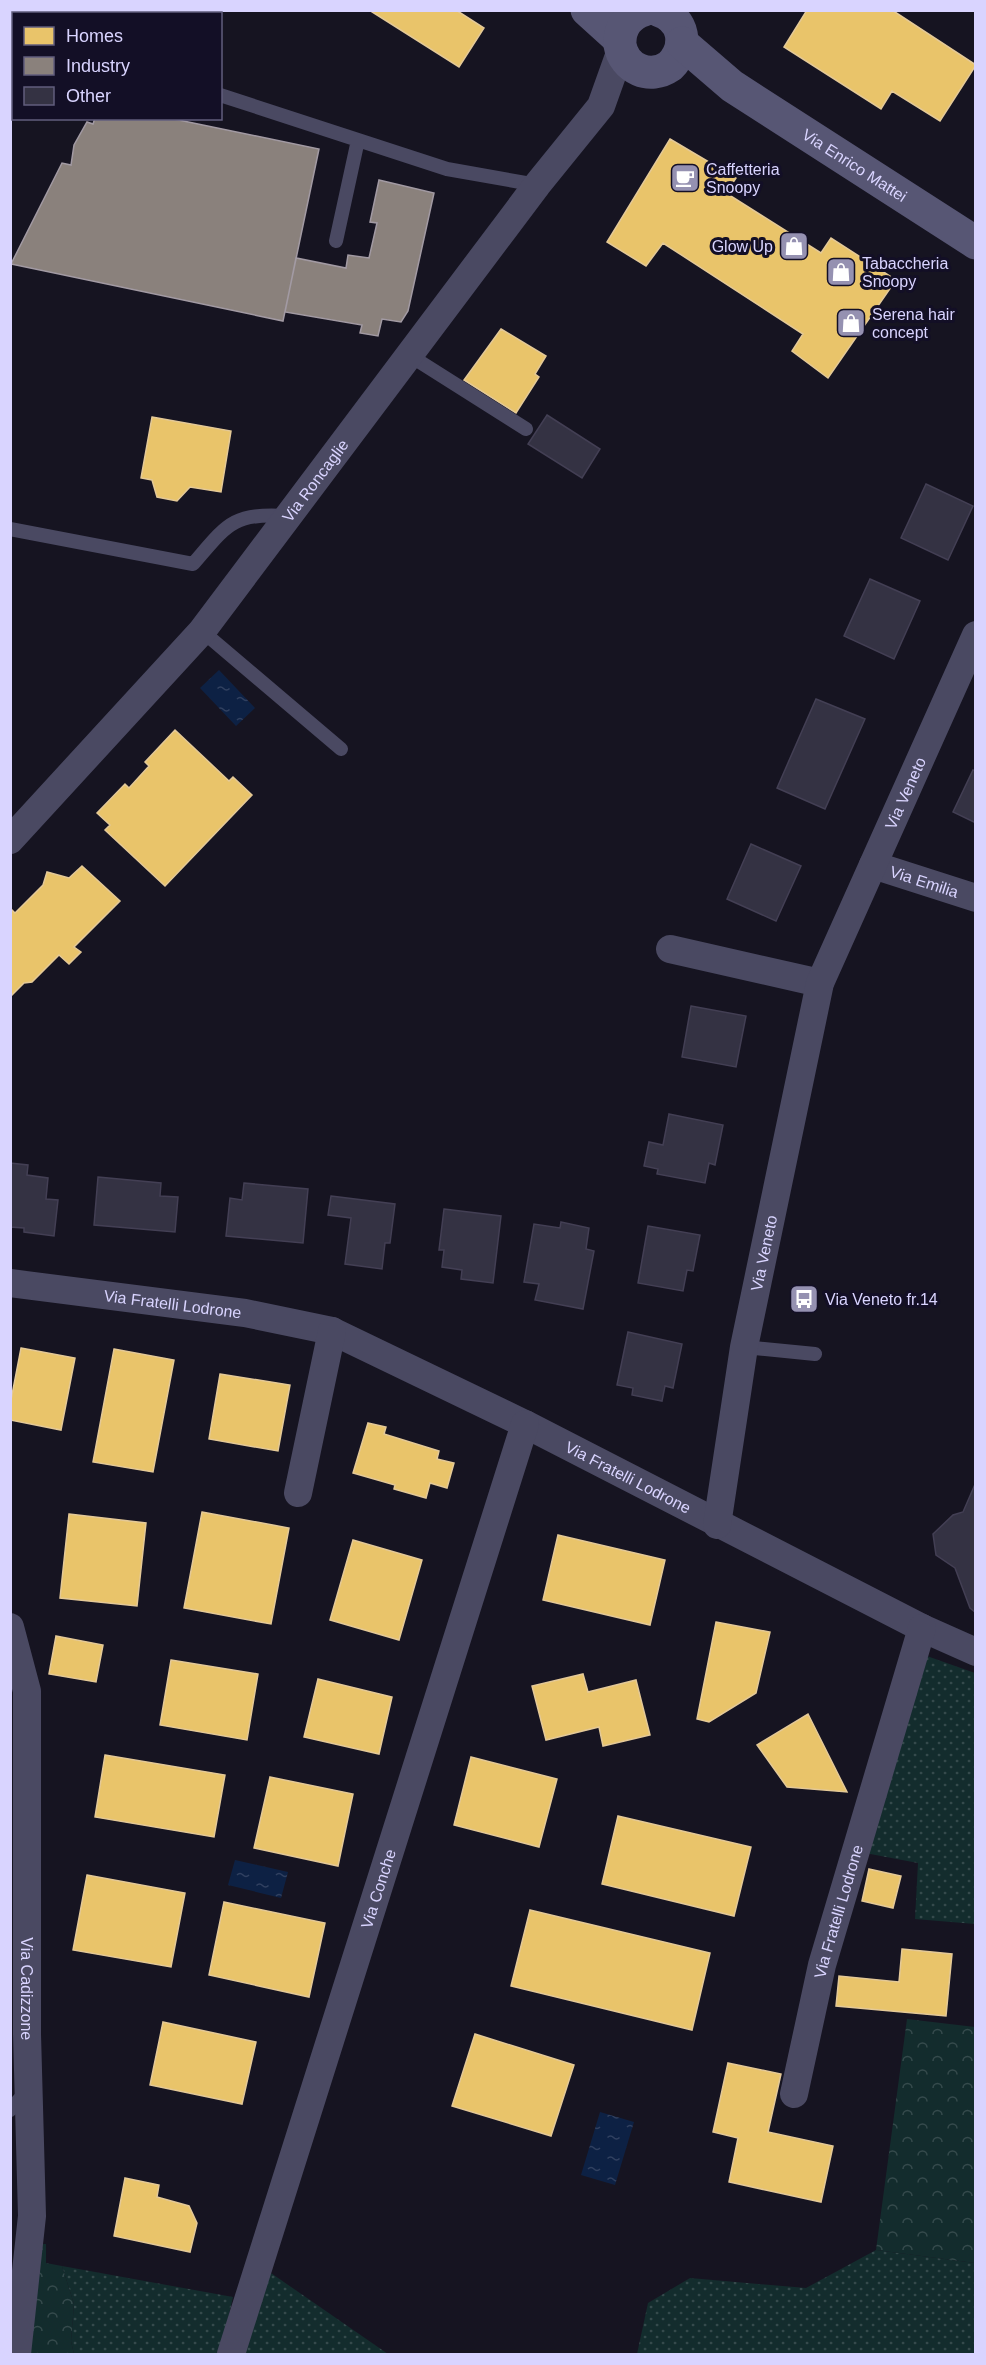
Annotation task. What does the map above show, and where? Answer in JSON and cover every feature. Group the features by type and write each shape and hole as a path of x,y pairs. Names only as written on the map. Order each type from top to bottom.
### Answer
{"street":[{"path":"588,10 653,34"},
{"name":"Via Enrico Mattei","path":"653,34 975,243"},
{"name":"Via Roncaglie","path":"601,105 653,34"},
{"name":"Via Roncaglie","path":"10,840 202,631 286,516 653,34"},
{"name":"Via Veneto","path":"717,1525 744,1347 820,983 975,634"},
{"name":"Via Emilia","path":"873,865 975,898"},
{"path":"670,949 820,983"},
{"name":"Via Fratelli Lodrone","path":"10,1283 245,1313 332,1330 525,1424 717,1525 922,1628 975,1652"},
{"path":"298,1493 332,1330"},
{"name":"Via Conche","path":"231,2355 525,1424"},
{"name":"Via Cadizzone","path":"10,1627 27,1691 20,1727 19,1937 29,2088 32,2216 17,2355"},
{"name":"Via Fratelli Lodrone","path":"794,2094 822,1965 922,1628"}],"lane":[{"path":"222,96 447,169 537,185"},
{"path":"336,241 358,140"},
{"path":"409,355 526,429"},
{"path":"10,529 193,564 222,531 240,518 262,514 286,516"},
{"path":"202,631 341,749"},
{"path":"744,1347 815,1354"},
{"path":"10,2110 29,2088"}],"green space":[{"path":"924,1655 975,1673 975,1924 915,1919 918,1863 865,1853"},
{"path":"907,2019 975,2027 975,2263 876,2250"},
{"path":"39,2244 46,2244 46,2263 62,2266 74,2304 71,2341 74,2354 24,2354"},
{"path":"876,2250 975,2263 975,2354 637,2354 648,2303 690,2278 806,2288"},
{"path":"62,2266 233,2297 220,2354 74,2354 71,2341 74,2304"},
{"path":"268,2271 388,2354 241,2354"}],"water":[{"path":"219,670 255,708 236,726 200,688"},
{"path":"235,1860 288,1872 281,1898 228,1885"},
{"path":"600,2112 634,2122 615,2185 581,2175"}],"building: Homes":[{"path":"369,10 456,10 484,28 459,67"},
{"path":"807,10 892,10 976,65 940,121 892,91 881,109 784,47"},
{"path":"670,139 736,178 726,193 821,253 831,238 896,280 828,378 792,351 803,334 663,243 646,266 607,242"},
{"path":"501,329 546,356 535,374 539,377 516,413 464,380"},
{"path":"152,417 231,431 221,492 190,487 177,501 157,497 152,480 141,478"},
{"path":"175,730 229,781 233,777 252,795 165,886 105,830 110,825 97,813 125,784 129,788 149,766 145,762"},
{"path":"82,866 120,901 74,947 81,952 69,964 59,955 32,982 24,983 10,997 10,908 15,913 43,885 47,872 69,878"},
{"path":"21,1348 75,1358 61,1430 10,1420 10,1405"},
{"path":"114,1349 174,1360 153,1472 93,1462"},
{"path":"220,1374 290,1385 278,1451 209,1439"},
{"path":"368,1423 386,1427 384,1434 439,1451 437,1459 454,1463 447,1488 430,1483 426,1498 394,1489 395,1485 353,1473"},
{"path":"202,1512 289,1528 271,1624 184,1608"},
{"path":"69,1514 146,1523 137,1606 60,1598"},
{"path":"558,1535 665,1560 650,1625 543,1600"},
{"path":"353,1540 422,1560 399,1640 330,1620"},
{"path":"716,1622 770,1632 756,1693 709,1722 697,1719"},
{"path":"56,1636 103,1645 96,1682 49,1674"},
{"path":"171,1660 258,1674 247,1740 160,1725"},
{"path":"583,1674 588,1692 636,1680 650,1735 603,1746 599,1727 546,1740 532,1686"},
{"path":"318,1679 392,1697 379,1754 304,1737"},
{"path":"808,1714 847,1792 787,1787 757,1745"},
{"path":"105,1755 225,1775 214,1837 95,1817"},
{"path":"471,1757 557,1779 539,1847 454,1825"},
{"path":"270,1777 353,1794 338,1866 254,1848"},
{"path":"618,1816 751,1847 734,1916 602,1884"},
{"path":"869,1869 901,1876 893,1908 862,1901"},
{"path":"87,1875 185,1893 171,1967 73,1950"},
{"path":"224,1902 325,1923 309,1997 209,1975"},
{"path":"530,1910 710,1953 692,2030 511,1986"},
{"path":"902,1949 952,1954 946,2016 836,2006 839,1976 899,1982"},
{"path":"163,2022 256,2042 242,2104 150,2085"},
{"path":"475,2034 574,2065 551,2136 452,2106"},
{"path":"728,2063 781,2074 768,2132 833,2146 821,2202 729,2182 738,2138 713,2132"},
{"path":"125,2178 159,2185 157,2197 189,2206 197,2223 190,2252 114,2236"}],"building: Industry":[{"path":"94,120 179,120 319,149 283,321 11,264 62,163 71,165 74,145 87,122 93,124"},
{"path":"379,180 434,193 408,311 401,322 382,319 378,336 360,333 362,325 285,312 296,258 346,268 348,255 369,258 377,223 370,222"}],"building: Other":[{"path":"116,10 148,10 151,12 116,12"},
{"path":"547,415 600,449 582,478 528,444"},
{"path":"926,484 973,506 948,560 901,538"},
{"path":"870,579 920,601 894,659 844,636"},
{"path":"816,699 865,719 825,809 777,788"},
{"path":"973,770 976,771 976,823 953,812"},
{"path":"751,844 801,866 776,921 727,899"},
{"path":"691,1006 746,1016 736,1067 682,1057"},
{"path":"669,1114 723,1125 715,1165 709,1163 705,1183 657,1174 658,1169 644,1166 649,1142 663,1145"},
{"path":"10,1163 28,1165 27,1175 48,1178 46,1199 58,1200 54,1236 24,1232 24,1228 10,1227"},
{"path":"98,1177 161,1183 160,1196 178,1197 175,1232 94,1225"},
{"path":"244,1183 308,1189 303,1243 226,1236 230,1198 242,1200"},
{"path":"331,1196 395,1204 390,1243 385,1243 382,1269 345,1264 351,1218 328,1215"},
{"path":"444,1209 501,1216 493,1283 461,1279 462,1270 442,1267 444,1250 439,1250"},
{"path":"561,1222 589,1228 586,1249 594,1251 583,1309 535,1300 539,1284 524,1282 534,1224 560,1228"},
{"path":"648,1226 700,1235 693,1271 687,1270 683,1291 638,1283"},
{"path":"628,1332 682,1344 673,1388 665,1386 662,1401 632,1395 633,1388 617,1385"},
{"path":"976,1482 976,1613 970,1608 955,1568 936,1555 933,1534 953,1515 963,1512"}],"place":[{"name":"Caffetteria Snoopy","path":"685,178"},
{"name":"Glow Up","path":"794,246"},
{"name":"Tabaccheria Snoopy","path":"841,272"},
{"name":"Serena hair concept","path":"851,323"},
{"name":"Via Veneto fr.14","path":"804,1299"}]}
